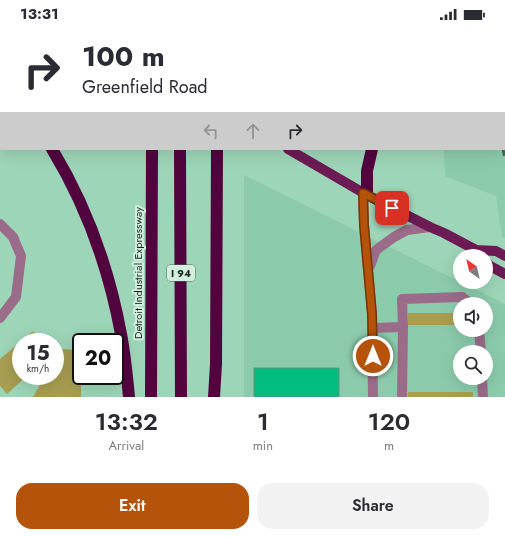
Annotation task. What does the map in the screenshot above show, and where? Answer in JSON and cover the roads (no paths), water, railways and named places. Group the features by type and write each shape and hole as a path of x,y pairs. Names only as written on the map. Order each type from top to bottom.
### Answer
{"highway":[{"path":"53,150 77,196 92,230 102,259 121,334 129,397"},
{"name":"Detroit Industrial Expressway","path":"151,397 152,150"},
{"name":"I 94","path":"180,150 181,397"},
{"path":"365,194 372,150"},
{"path":"214,397 216,364 217,152"}],"main road":[{"path":"290,150 365,194 444,233 472,249"},
{"path":"493,251 496,251 505,256"},
{"path":"493,268 505,274"}],"street":[{"path":"365,194 364,225 369,268 373,397"},
{"path":"0,224 13,237 21,256 16,297 0,318"},
{"path":"369,268 376,250 394,237 407,230 430,227"},
{"path":"402,397 402,299 453,297"},
{"path":"372,328 403,327"},
{"path":"482,385 483,397"}],"railway":[{"path":"503,150 505,159"}]}
